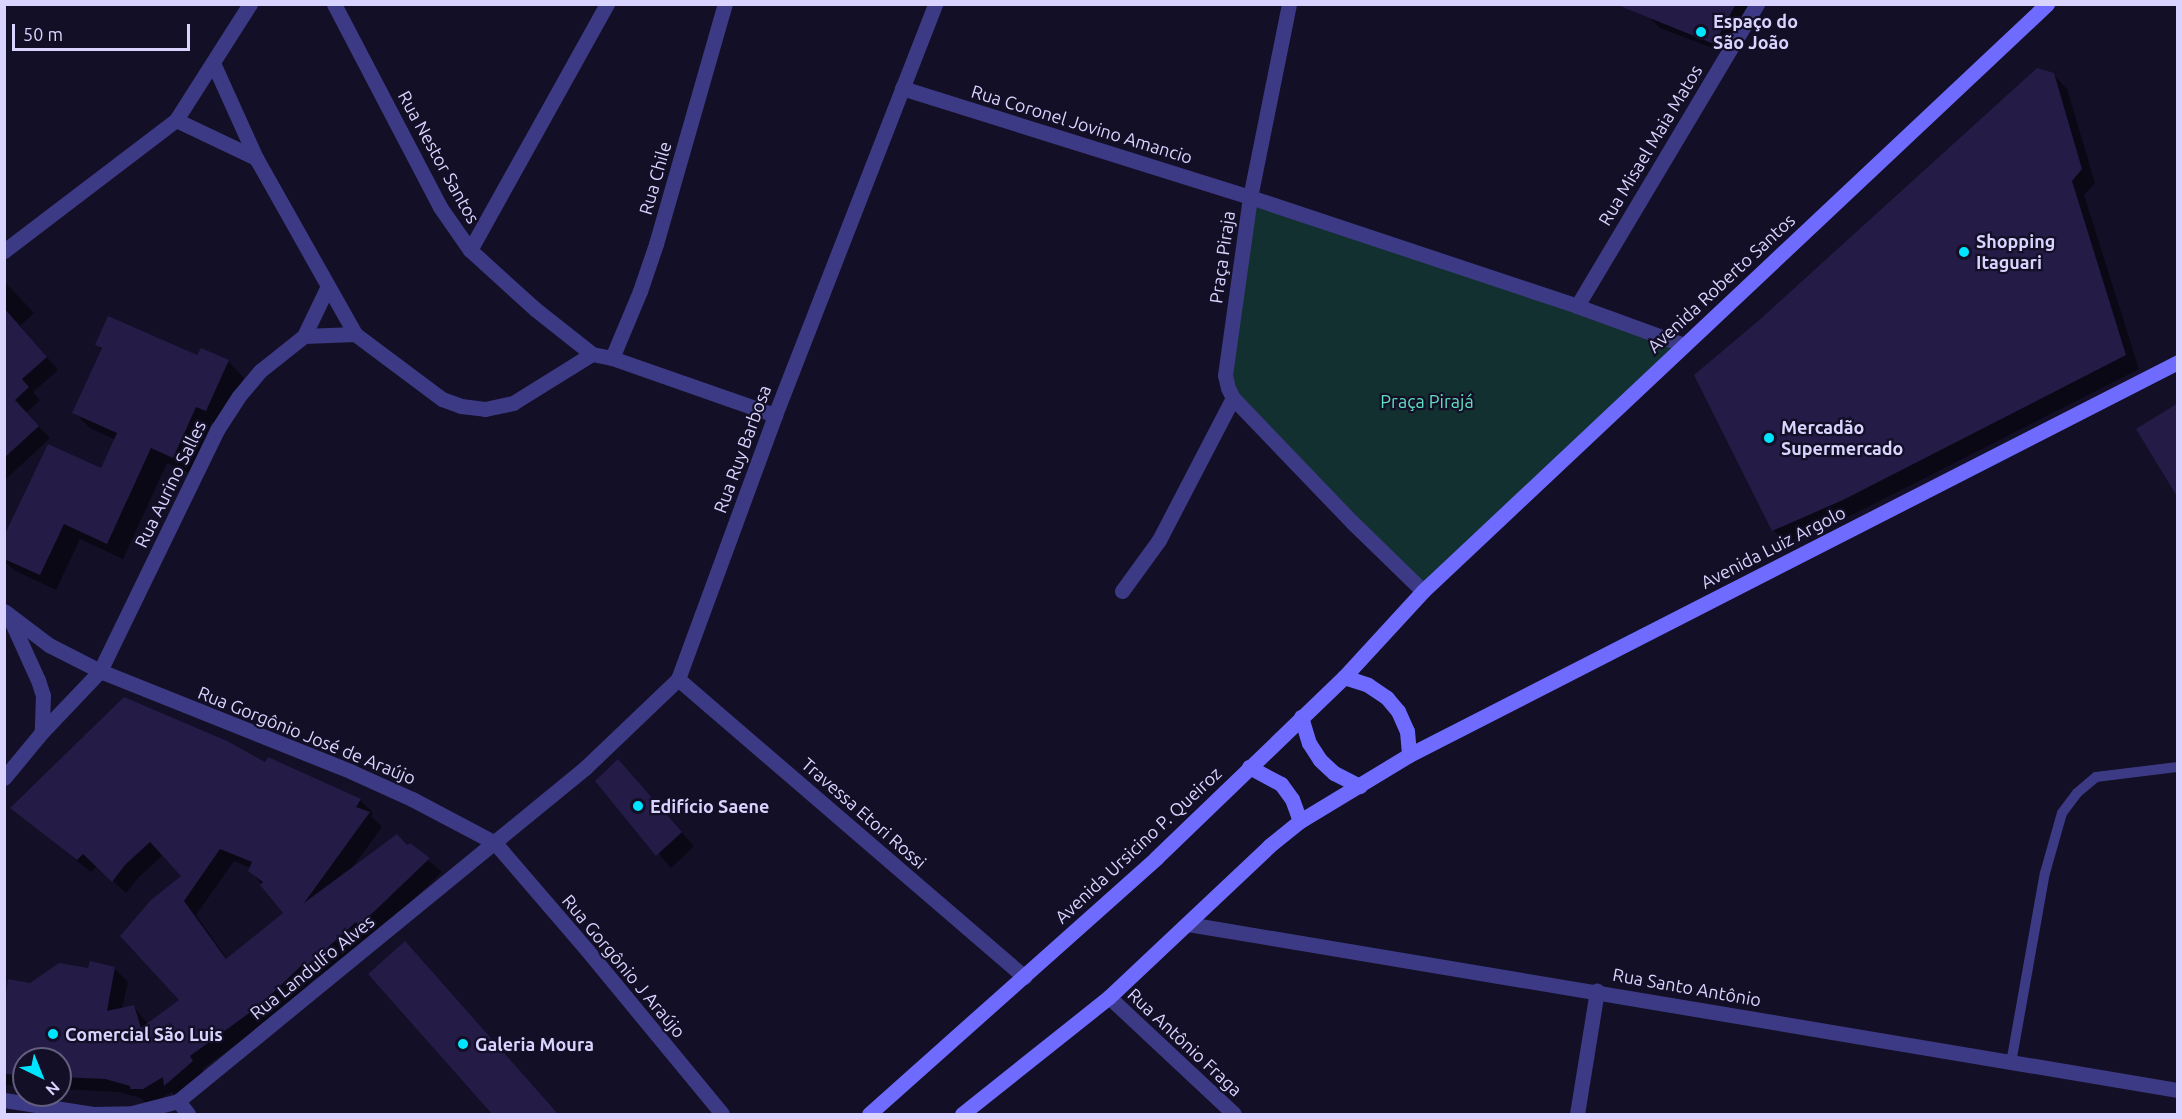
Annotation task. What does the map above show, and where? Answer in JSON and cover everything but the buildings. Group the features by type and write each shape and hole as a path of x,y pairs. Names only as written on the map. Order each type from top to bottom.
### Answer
{"main road":[{"name":"Avenida Roberto Santos","path":"1423,591 2047,4"},
{"name":"Avenida Luiz Argolo","path":"1360,786 1409,755 2178,362"},
{"name":"Avenida Ursicino P. Queiroz","path":"869,1114 1156,858 1344,677 1423,591"},
{"path":"1344,677 1368,685 1387,698 1398,711 1407,731 1409,755"},
{"path":"1301,717 1309,743 1320,760 1334,773 1360,786"},
{"path":"1250,767 1281,784 1292,799 1300,821"},
{"path":"962,1114 1109,997 1269,846 1300,821 1360,786"}],"street":[{"path":"4,251 176,120 214,65 250,4"},
{"name":"Rua Nestor Santos","path":"334,4 440,207 470,250 535,309 592,354"},
{"path":"470,250 607,4"},
{"name":"Rua Chile","path":"612,358 640,291 656,244 725,4"},
{"name":"Rua Ruy Barbosa","path":"495,843 585,768 678,679 775,415 935,4"},
{"path":"1250,197 1289,4"},
{"name":"Rua Misael Maia Matos","path":"1577,306 1757,4"},
{"path":"214,65 256,158 356,334 442,399 461,406 485,409 521,399 592,354 612,358 775,415"},
{"name":"Rua Coronel Jovino Amancio","path":"903,88 1250,197"},
{"path":"176,120 256,158"},
{"name":"Praça Piraja","path":"1233,398 1228,388 1226,375 1250,197 1577,306 1684,345"},
{"name":"Rua Aurino Salles","path":"4,778 42,732 100,671 217,430 239,396 261,371 304,336 328,286"},
{"path":"304,336 356,334"},
{"path":"1122,591 1159,540 1233,398 1423,591"},
{"path":"6,612 39,680 43,696 42,732"},
{"name":"Rua Gorgônio José de Araújo","path":"6,612 49,645 100,671 362,777 412,799 495,843"},
{"name":"Travessa Etori Rossi","path":"678,679 1025,977"},
{"name":"Rua Landulfo Alves","path":"4,1100 93,1114 132,1113 178,1101 495,843"},
{"name":"Rua Gorgônio J Araújo","path":"495,843 588,950 716,1112"},
{"name":"Rua Santo Antônio","path":"1188,924 2178,1090"},
{"path":"1577,1114 1597,991"},
{"name":"Rua Antônio Fraga","path":"1109,997 1234,1114"},
{"path":"178,1101 188,1114"}],"lane":[{"path":"2011,1063 2044,873 2062,813 2077,793 2096,777 2178,767"}],"green space":[{"name":"Praça Pirajá","path":"1250,197 1684,345 1423,591 1233,398 1225,375"}],"place":[{"name":"Espaço do São João","path":"1701,32"},
{"name":"Shopping Itaguari","path":"1964,252"},
{"name":"Mercadão Supermercado","path":"1769,438"},
{"name":"Edifício Saene","path":"638,806"},
{"name":"Comercial São Luis","path":"53,1034"},
{"name":"Galeria Moura","path":"463,1044"}]}
